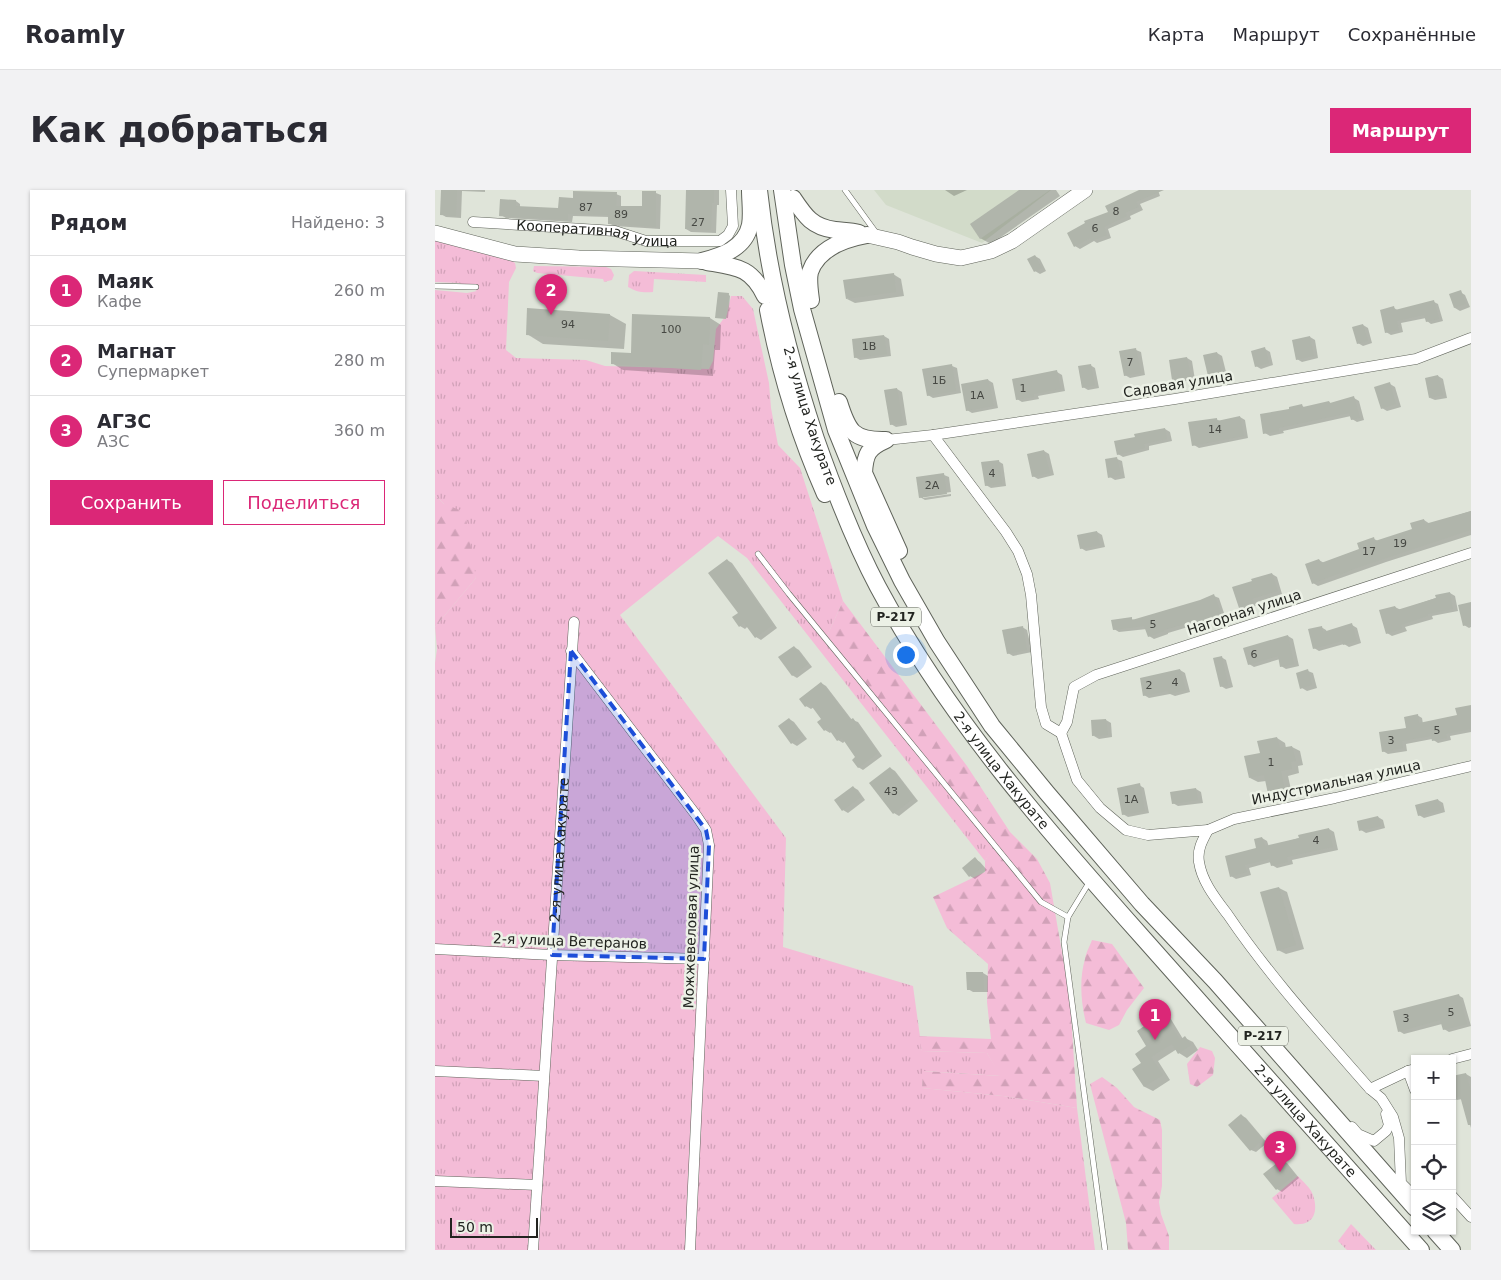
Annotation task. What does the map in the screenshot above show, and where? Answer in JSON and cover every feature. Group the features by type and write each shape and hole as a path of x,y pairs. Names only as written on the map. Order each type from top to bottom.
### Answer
{"main road":[{"path":"789,193 803,214 823,228 873,236 936,254 961,258 991,251 1012,241 1085,190"},
{"name":"2-я улица Хакурате","path":"789,193 792,256 808,305 816,363 836,430 875,526 902,581 937,642 992,726 1047,793 1142,904 1215,981 1411,1203"},
{"path":"702,261 722,255 738,246 750,226 753,194"},
{"path":"753,194 765,296"},
{"name":"2-я улица Хакурате","path":"753,194 769,259 774,314 843,515 878,587 920,658 960,718 1009,783 1090,880 1421,1250"},
{"name":"Кооперативная улица","path":"435,233 515,254 579,258 702,261"},
{"path":"873,236 849,238 836,244 819,257 810,272 808,305 845,421 865,473 908,569 972,684 1019,759"},
{"path":"702,261 733,266 749,273 759,283 774,314"},
{"path":"845,421 850,430 857,435 867,439 886,440"},
{"path":"865,473 865,460 870,449 886,440"},
{"path":"1439,1235 1452,1250"}],"street":[{"name":"Кооперативная улица","path":"473,222 615,231 646,241 720,241 733,226 731,190"},
{"name":"Садовая улица","path":"886,440 933,435 1175,399 1416,359 1471,338"},
{"path":"933,435 1006,532 1018,551 1027,574 1031,595 1041,707 1046,724 1061,733"},
{"name":"Нагорная улица","path":"1061,733 1067,722 1074,687 1096,675 1471,553"},
{"name":"2-я улица Хакурате","path":"533,1250 574,622"},
{"name":"Можжевеловая улица","path":"571,651 690,807 706,830 709,845 690,1250"},
{"name":"Индустриальная улица","path":"1061,733 1077,780 1100,808 1126,830 1148,835 1208,830 1234,819 1345,796 1471,766"},
{"path":"1208,830 1199,845 1199,862 1205,881 1239,932 1286,991 1370,1089 1381,1098 1393,1117 1399,1138 1401,1182 1411,1194"},
{"name":"2-я улица Ветеранов","path":"435,949 703,959"},
{"path":"1261,1033 1266,1036 1358,1134 1374,1141 1386,1131 1389,1125 1381,1098"},
{"path":"1456,1058 1471,1054"},
{"path":"435,1070 545,1076"},
{"path":"1370,1089 1411,1070"},
{"path":"435,1181 537,1185"},
{"path":"1456,1200 1471,1217"},
{"path":"1446,1235 1459,1250"}],"lane":[{"path":"845,190 873,236"},
{"path":"435,286 476,287"},
{"path":"758,554 1041,902 1068,917"},
{"path":"1090,880 1068,917 1064,942 1105,1250"}],"highlighted area":[{"path":"571,651 706,830 709,845 704,959 552,955"}],"shaded area":[{"path":"874,190 1051,190 982,243 886,205"}],"green space":[{"path":"435,239 509,259 515,263 516,268 509,282 506,350 516,358 586,360 605,366 709,369 713,361 716,329 727,314 731,296 742,296 753,309 769,383 771,408 778,445 800,468 843,601 827,636 994,847 985,861 747,558 718,536 620,615 786,838 783,947 913,986 922,1051 987,1053 1001,1076 924,1071 922,1088 1003,1096 1077,1108 1095,1250 435,1250 435,663 437,649 435,627 476,578 444,504 435,495 435,290 467,293 477,291 459,283 435,282"},
{"path":"534,266 606,267 611,269 614,275 612,280 604,282 603,279 537,273 533,271"},
{"path":"634,271 706,275 706,282 654,279 653,292 640,292 628,287 629,275"},
{"path":"435,495 444,504 465,512 476,578 435,627"},
{"path":"843,601 967,766 1010,832 1037,859 1050,883 1070,999 1077,1108 1003,1096 922,1088 923,1071 1000,1076 987,1053 922,1051 919,1036 991,1039 987,1002 988,964 947,928 933,897 985,872 985,861 993,847 827,636"},
{"path":"1092,940 1112,944 1144,988 1127,1010 1119,1025 1109,1030 1086,1023 1084,1015 1081,991 1082,975"},
{"path":"1200,1047 1212,1051 1215,1058 1213,1075 1197,1087 1190,1084 1187,1064"},
{"path":"1102,1077 1117,1088 1134,1107 1160,1120 1162,1130 1162,1186 1159,1202 1169,1236 1169,1250 1128,1249 1126,1223 1090,1084"},
{"path":"1298,1176 1312,1192 1315,1201 1315,1213 1306,1223 1294,1224 1272,1198"},
{"path":"1351,1224 1376,1250 1347,1250 1338,1241"}],"building":[{"path":"441,190 457,190 456,216 440,215"},
{"path":"686,190 714,190 711,230 685,229"},
{"path":"1019,190 1050,190 980,239 970,224"},
{"path":"1139,190 1164,190 1136,202 1139,207 1125,213 1127,216 1104,227 1107,235 1091,241 1090,238 1074,247 1067,233 1085,223 1084,221 1108,212 1105,206"},
{"path":"573,191 617,192 616,206 642,206 642,191 656,191 656,227 608,224 608,215 568,214 568,220 499,216 500,199 516,200 516,206 558,208 559,197 573,198"},
{"path":"1035,255 1042,268 1034,272 1027,259"},
{"path":"894,273 896,292 846,299 843,280"},
{"path":"1461,290 1466,304 1454,308 1449,294"},
{"path":"718,292 729,293 726,319 715,318"},
{"path":"1434,300 1439,319 1426,322 1424,315 1397,321 1399,330 1385,333 1380,310 1394,306 1395,310"},
{"path":"527,308 610,314 608,341 526,335"},
{"path":"632,314 710,317 709,345 703,344 701,370 611,364 611,352 631,353"},
{"path":"1363,324 1368,341 1357,344 1352,327"},
{"path":"884,335 887,354 854,358 852,339"},
{"path":"1310,336 1314,356 1296,360 1292,340"},
{"path":"1265,347 1269,363 1255,367 1251,351"},
{"path":"1136,348 1141,373 1124,376 1119,351"},
{"path":"1217,352 1222,373 1208,376 1203,355"},
{"path":"1187,357 1191,377 1172,380 1169,360"},
{"path":"952,364 956,391 927,396 922,369"},
{"path":"1091,364 1095,385 1082,388 1078,366"},
{"path":"1057,370 1061,389 1034,394 1034,397 1016,400 1012,379"},
{"path":"1438,375 1443,395 1429,398 1425,378"},
{"path":"988,379 994,406 966,411 961,384"},
{"path":"1390,382 1396,404 1381,409 1374,387"},
{"path":"897,388 903,423 890,425 884,390"},
{"path":"1354,396 1360,418 1351,420 1349,413 1279,428 1279,431 1263,434 1260,414 1289,409 1289,407 1302,404 1303,407 1329,401 1330,403"},
{"path":"1240,416 1244,436 1192,446 1188,422 1217,418 1217,421"},
{"path":"1165,428 1167,439 1144,444 1145,448 1117,455 1114,441 1135,437 1134,434"},
{"path":"1044,450 1050,473 1032,477 1027,454"},
{"path":"1117,457 1121,475 1108,478 1105,459"},
{"path":"999,460 1002,484 985,486 981,462"},
{"path":"944,473 947,494 919,498 916,477"},
{"path":"1471,511 1471,530 1312,584 1305,564 1319,559 1321,563 1359,549 1357,543 1374,537 1375,541 1412,529 1410,523 1424,519 1425,524"},
{"path":"1097,531 1100,545 1080,549 1077,535"},
{"path":"727,559 773,625 755,638 744,623 739,627 732,617 738,613 708,573"},
{"path":"1272,573 1278,591 1252,599 1254,603 1239,608 1232,587"},
{"path":"1450,592 1453,609 1428,614 1428,616 1401,625 1402,629 1386,634 1379,610 1395,606 1397,610 1436,598 1435,595"},
{"path":"1214,594 1221,614 1164,630 1148,637 1144,626 1113,630 1111,620 1132,617 1132,620"},
{"path":"1471,602 1471,624 1463,626 1458,605"},
{"path":"1352,623 1357,641 1343,645 1342,641 1313,649 1308,629 1322,626 1323,632"},
{"path":"1023,626 1027,650 1007,654 1002,630"},
{"path":"1288,635 1294,664 1280,667 1278,656 1248,665 1243,648"},
{"path":"794,646 808,664 792,676 778,657"},
{"path":"1222,656 1228,685 1220,687 1213,658"},
{"path":"1180,669 1186,690 1169,694 1168,691 1143,696 1140,678"},
{"path":"1308,669 1312,685 1300,689 1296,673"},
{"path":"821,682 850,720 853,718 878,753 858,768 852,760 855,757 842,738 837,741 828,728 824,731 817,722 821,719 810,704 805,707 799,699"},
{"path":"1471,705 1471,729 1446,734 1447,738 1432,741 1431,736 1402,741 1403,748 1382,752 1379,732 1406,728 1404,717 1418,714 1419,723 1457,715 1455,708"},
{"path":"789,718 803,735 791,744 778,726"},
{"path":"1106,719 1108,735 1092,736 1091,720"},
{"path":"1277,737 1280,748 1292,746 1296,761 1291,762 1292,769 1281,771 1285,790 1268,794 1264,775 1249,778 1244,756 1260,753 1257,741"},
{"path":"890,767 914,798 893,814 869,783"},
{"path":"1140,783 1145,811 1122,815 1117,788"},
{"path":"853,786 861,797 842,811 834,800"},
{"path":"1196,788 1198,800 1172,804 1170,792"},
{"path":"1438,799 1441,810 1418,816 1415,805"},
{"path":"1378,816 1381,826 1359,831 1357,821"},
{"path":"1329,828 1333,847 1287,857 1288,862 1271,866 1269,859 1245,865 1247,872 1230,877 1225,856 1256,848 1254,839 1262,837 1265,846 1299,838 1298,835"},
{"path":"975,857 983,867 969,877 962,868"},
{"path":"1279,887 1296,945 1277,951 1260,892"},
{"path":"966,972 983,972 984,990 967,990"},
{"path":"1459,994 1467,1024 1443,1030 1440,1020 1398,1032 1393,1011"},
{"path":"1155,1000 1180,1040 1185,1036 1191,1045 1178,1054 1172,1044 1151,1057 1163,1075 1144,1087 1132,1069 1141,1063 1135,1054 1146,1046 1137,1031 1153,1020 1144,1007"},
{"path":"1466,1073 1471,1092 1471,1125 1468,1125 1460,1096 1456,1097 1456,1075"},
{"path":"1241,1114 1263,1139 1250,1151 1228,1125"},
{"path":"1282,1159 1295,1175 1276,1190 1263,1174"}],"place":[{"name":"Магнат","path":"551,315"},
{"name":"Маяк","path":"1155,1040"},
{"name":"АГЗС","path":"1280,1172"}]}
